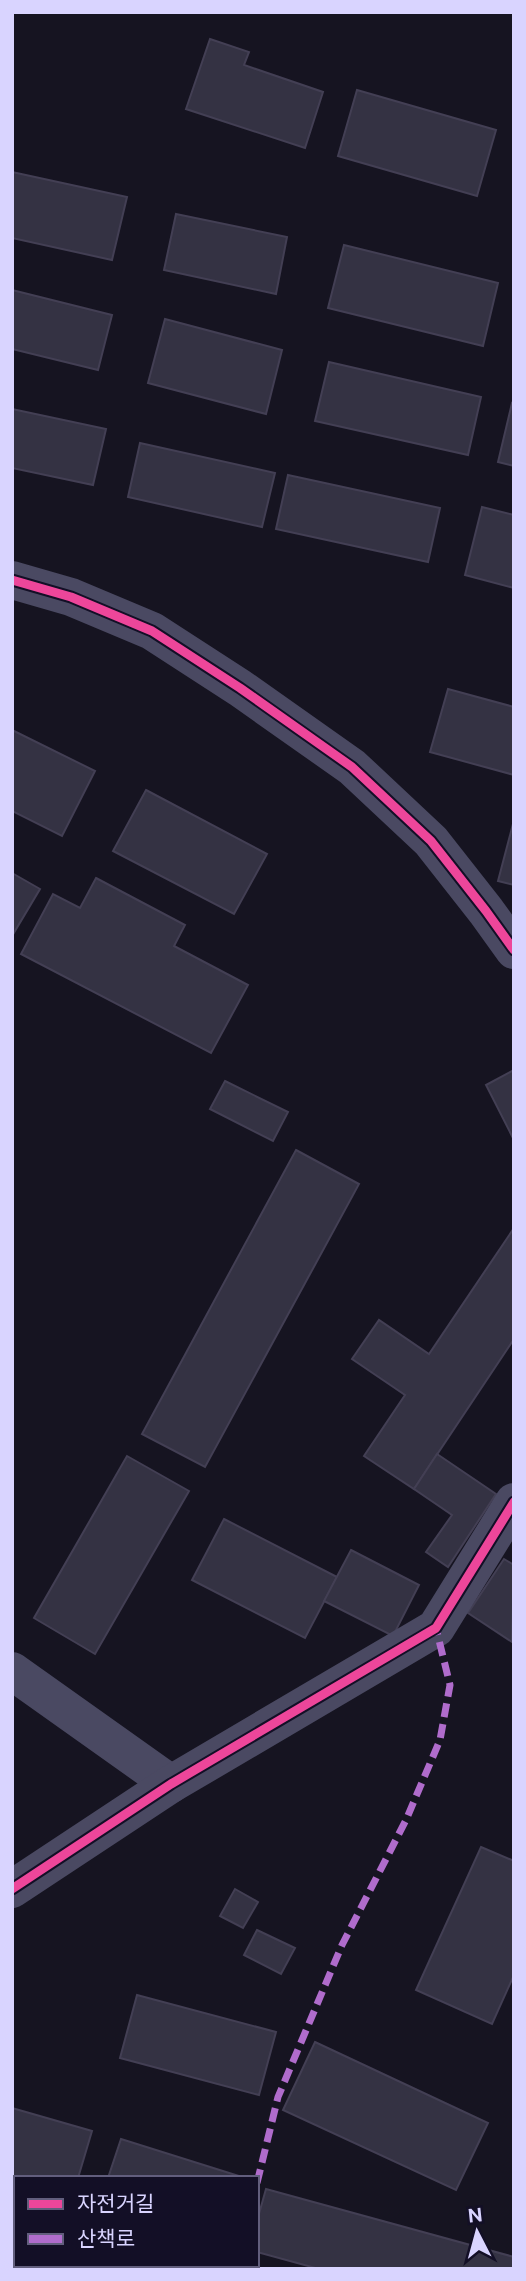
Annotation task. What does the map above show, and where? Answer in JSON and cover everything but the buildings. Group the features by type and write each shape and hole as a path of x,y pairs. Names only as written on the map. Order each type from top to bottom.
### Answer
{"street":[{"path":"12,580 71,597 152,631 240,688 352,767 431,841 514,950"},
{"path":"12,1889 171,1784 436,1628 514,1502"},
{"path":"12,1671 171,1784"}],"marked path":[{"path":"259,2176 278,2097 342,1945 406,1820 440,1740 450,1685 436,1628"}],"cycle path":[{"path":"12,580 71,597 152,631 240,688 352,767 431,841 514,950"},
{"path":"12,1889 171,1784 436,1628 514,1502"}]}
